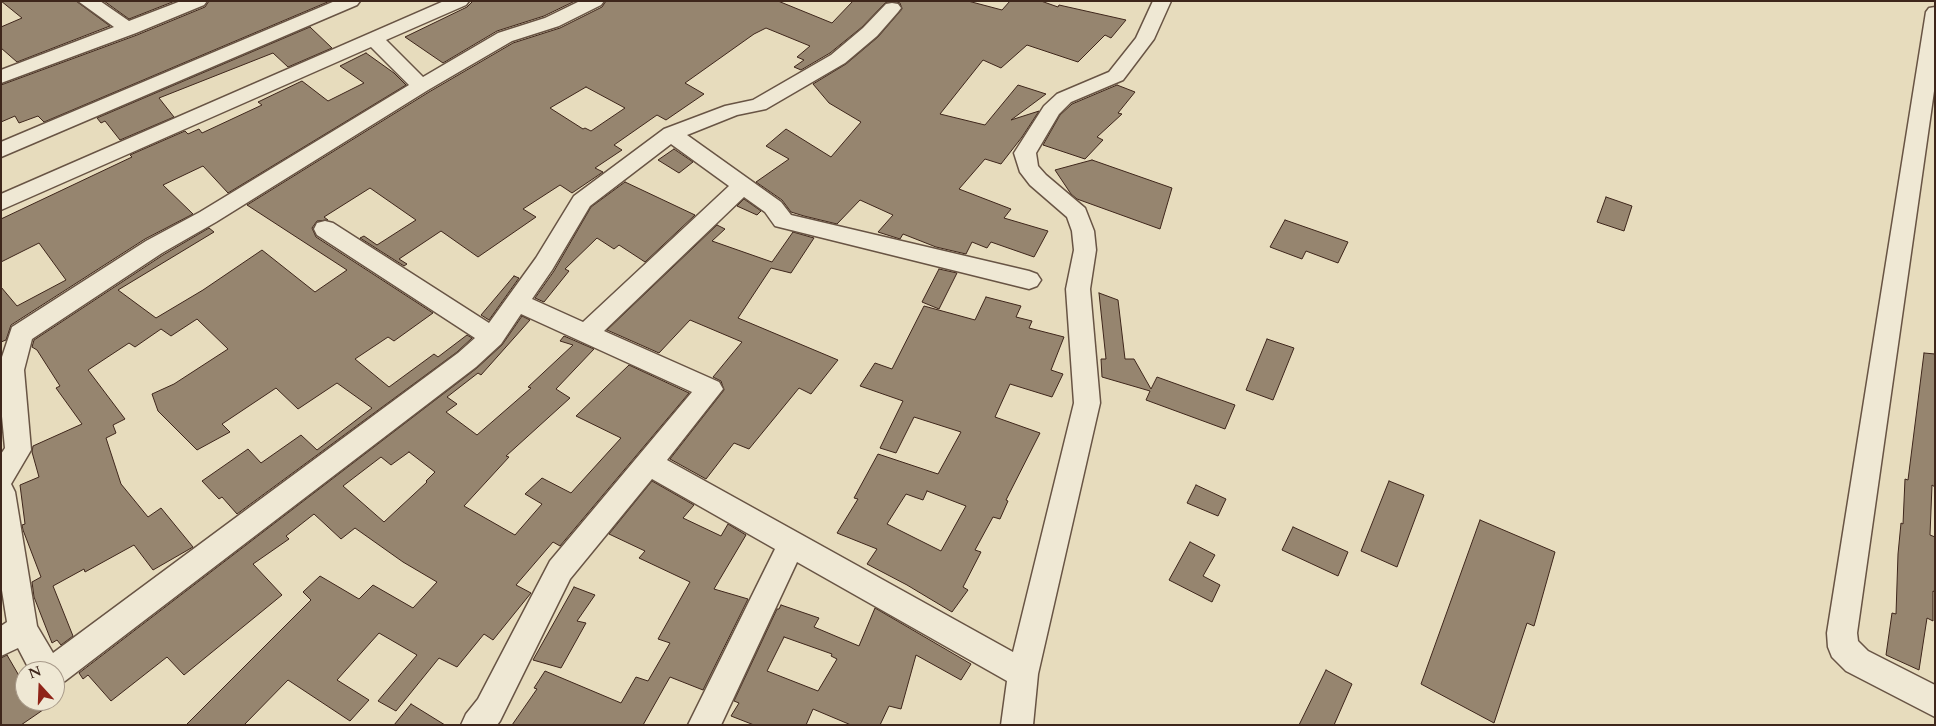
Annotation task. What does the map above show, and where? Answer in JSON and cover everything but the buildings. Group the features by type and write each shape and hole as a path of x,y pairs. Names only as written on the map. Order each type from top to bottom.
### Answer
{"street":[{"path":"87,1 129,29"},
{"path":"1,77 198,1"},
{"path":"1,150 351,1"},
{"path":"1,203 460,1"},
{"path":"1,477 18,450 11,370 21,334 154,247 208,217 421,86 505,37 552,22 595,1"},
{"path":"1017,725 1023,674 1087,404 1078,289 1085,250 1083,231 1076,213 1038,180 1028,167 1025,153 1052,110 1064,98 1116,76 1145,39 1162,1"},
{"path":"65,663 467,360 492,337 544,264 582,201 671,134 732,110 759,105 838,59 870,32 892,8"},
{"path":"1935,12 1842,632 1843,647 1857,661 1935,702"},
{"path":"375,40 421,86"},
{"path":"671,134 773,207 783,221 1029,280"},
{"path":"585,334 743,186"},
{"path":"325,229 492,337"},
{"path":"477,725 488,710 560,570 710,389 516,302"},
{"path":"648,463 1023,674"},
{"path":"1,492 12,636 37,661"},
{"path":"704,725 792,543"}]}
